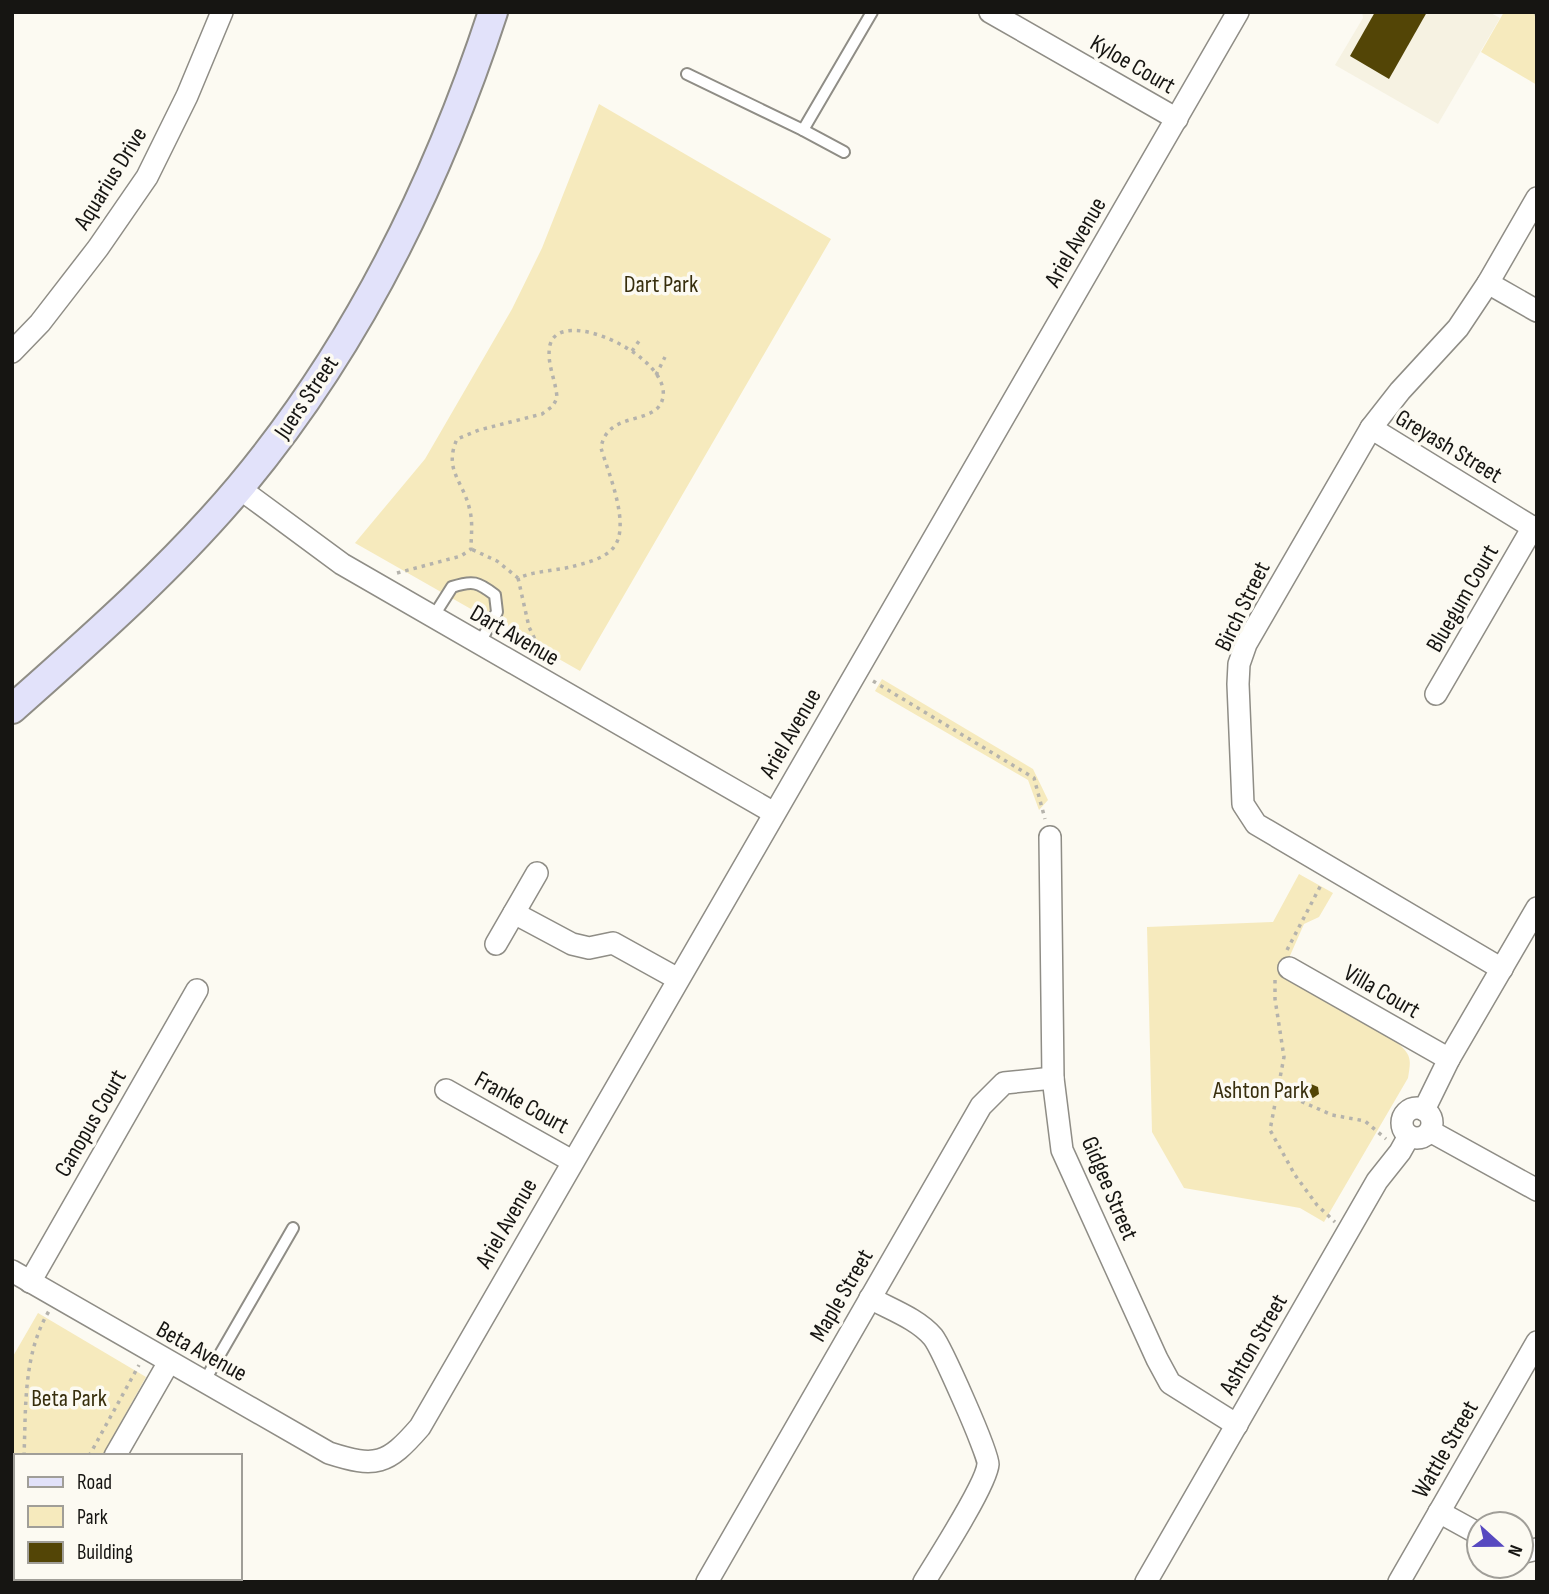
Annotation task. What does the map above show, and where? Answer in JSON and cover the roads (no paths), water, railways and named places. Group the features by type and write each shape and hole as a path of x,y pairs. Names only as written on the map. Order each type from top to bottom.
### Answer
{"street":[{"name":"Aquarius Drive","path":"12,352 40,323 99,248 147,177 187,96 222,12"},
{"name":"Juers Street","path":"12,709 85,645 192,539 239,488 319,380 390,259 447,139 493,12"},
{"name":"Kyloe Court","path":"990,12 1177,119"},
{"name":"Ariel Avenue","path":"372,1462 399,1452 420,1427 1238,12"},
{"name":"Birch Street","path":"1502,969 1256,824 1243,804 1238,684 1239,664 1255,627 1370,428 1458,328 1488,283 1537,198"},
{"path":"1488,283 1537,311"},
{"name":"Greyash Street","path":"1370,428 1535,528"},
{"name":"Dart Avenue","path":"239,488 342,564 774,813"},
{"name":"Bluegum Court","path":"1436,694 1535,528"},
{"name":"Gidgee Street","path":"1050,837 1053,1078 1062,1150 1170,1383 1237,1425"},
{"path":"496,944 537,873"},
{"path":"1537,908 1449,1059 1424,1110 1431,1117 1413,1140 1537,1190"},
{"path":"514,913 572,944 589,948 613,943 678,979"},
{"name":"Villa Court","path":"1284,965 1449,1059"},
{"name":"Canopus Court","path":"21,1276 197,990"},
{"name":"Maple Street","path":"707,1582 981,1106 1004,1083 1053,1078"},
{"name":"Franke Court","path":"446,1090 572,1161"},
{"name":"Ashton Street","path":"1146,1582 1377,1181 1413,1140"},
{"name":"Beta Avenue","path":"21,1276 329,1452 353,1460 372,1462"},
{"path":"870,1298 934,1337 983,1444 988,1464 982,1482 924,1582"},
{"name":"Wattle Street","path":"1399,1582 1537,1342"},
{"path":"117,1454 169,1362"},
{"path":"1439,1512 1465,1526"}],"lane":[{"path":"803,130 872,12"},
{"path":"687,74 844,152"},
{"path":"433,617 452,587 467,582 481,584 495,595 497,612 479,644"},
{"path":"204,1382 293,1228"}],"park label":[{"name":"Dart Park","path":"661,284"},
{"name":"Ashton Park","path":"1261,1090"},
{"name":"Beta Park","path":"69,1398"}]}
